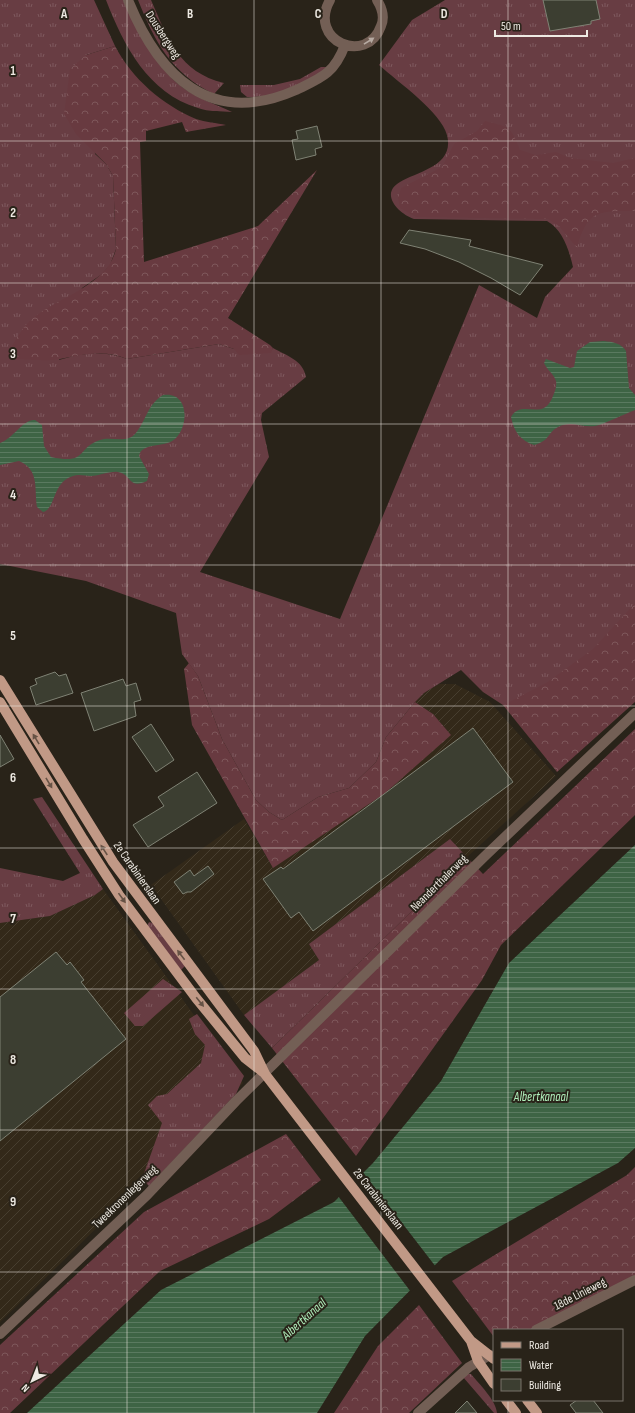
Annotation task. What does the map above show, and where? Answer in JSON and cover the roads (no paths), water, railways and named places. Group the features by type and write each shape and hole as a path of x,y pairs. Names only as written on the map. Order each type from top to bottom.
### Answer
{"main road":[{"name":"2e Carabinierslaan","path":"0,680 113,862 254,1051 265,1074"},
{"name":"2e Carabinierslaan","path":"0,702 83,839 119,895 196,998 246,1058 265,1074 471,1341 492,1357"},
{"name":"2e Carabinierslaan","path":"471,1341 478,1361 493,1383"},
{"path":"507,1401 516,1413"},
{"path":"528,1401 537,1413"}],"street":[{"name":"Dousbergweg","path":"128,0 150,44 172,72 183,83 199,93 237,104 287,94 319,80 338,61 345,45"},
{"path":"330,0 324,15 326,27 333,38 345,45 360,46 367,43 380,30 383,14 377,0"},
{"name":"Neanderthalerweg","path":"265,1074 479,861 635,713"},
{"name":"Tweekronenlegerweg","path":"0,1334 147,1195 236,1101 265,1074"},
{"name":"18de Linieweg","path":"538,1329 635,1280"},
{"path":"418,1413 453,1380 478,1361 492,1357"}],"water":[{"path":"590,342 614,342 626,351 629,388 635,395 635,410 595,426 572,424 563,425 554,429 546,439 534,445 525,441 516,431 511,417 516,412 521,410 538,410 549,404 555,391 556,381 544,363 546,359 570,368 574,367 577,351"},
{"path":"163,395 172,395 178,398 182,403 184,410 183,425 176,438 172,441 145,448 141,451 139,456 149,474 147,481 136,484 122,473 118,472 94,476 73,476 66,479 61,484 50,506 43,512 37,507 35,481 30,469 19,461 0,465 0,443 10,437 26,422 35,420 42,425 44,446 51,457 71,459 76,457 93,443 100,440 127,439 131,437 139,429 153,404"},
{"name":"Albertkanaal","path":"635,845 635,1148 618,1163 443,1257 365,1336 317,1413 27,1413 161,1290 334,1202 373,1163 441,1081 509,963"}]}
